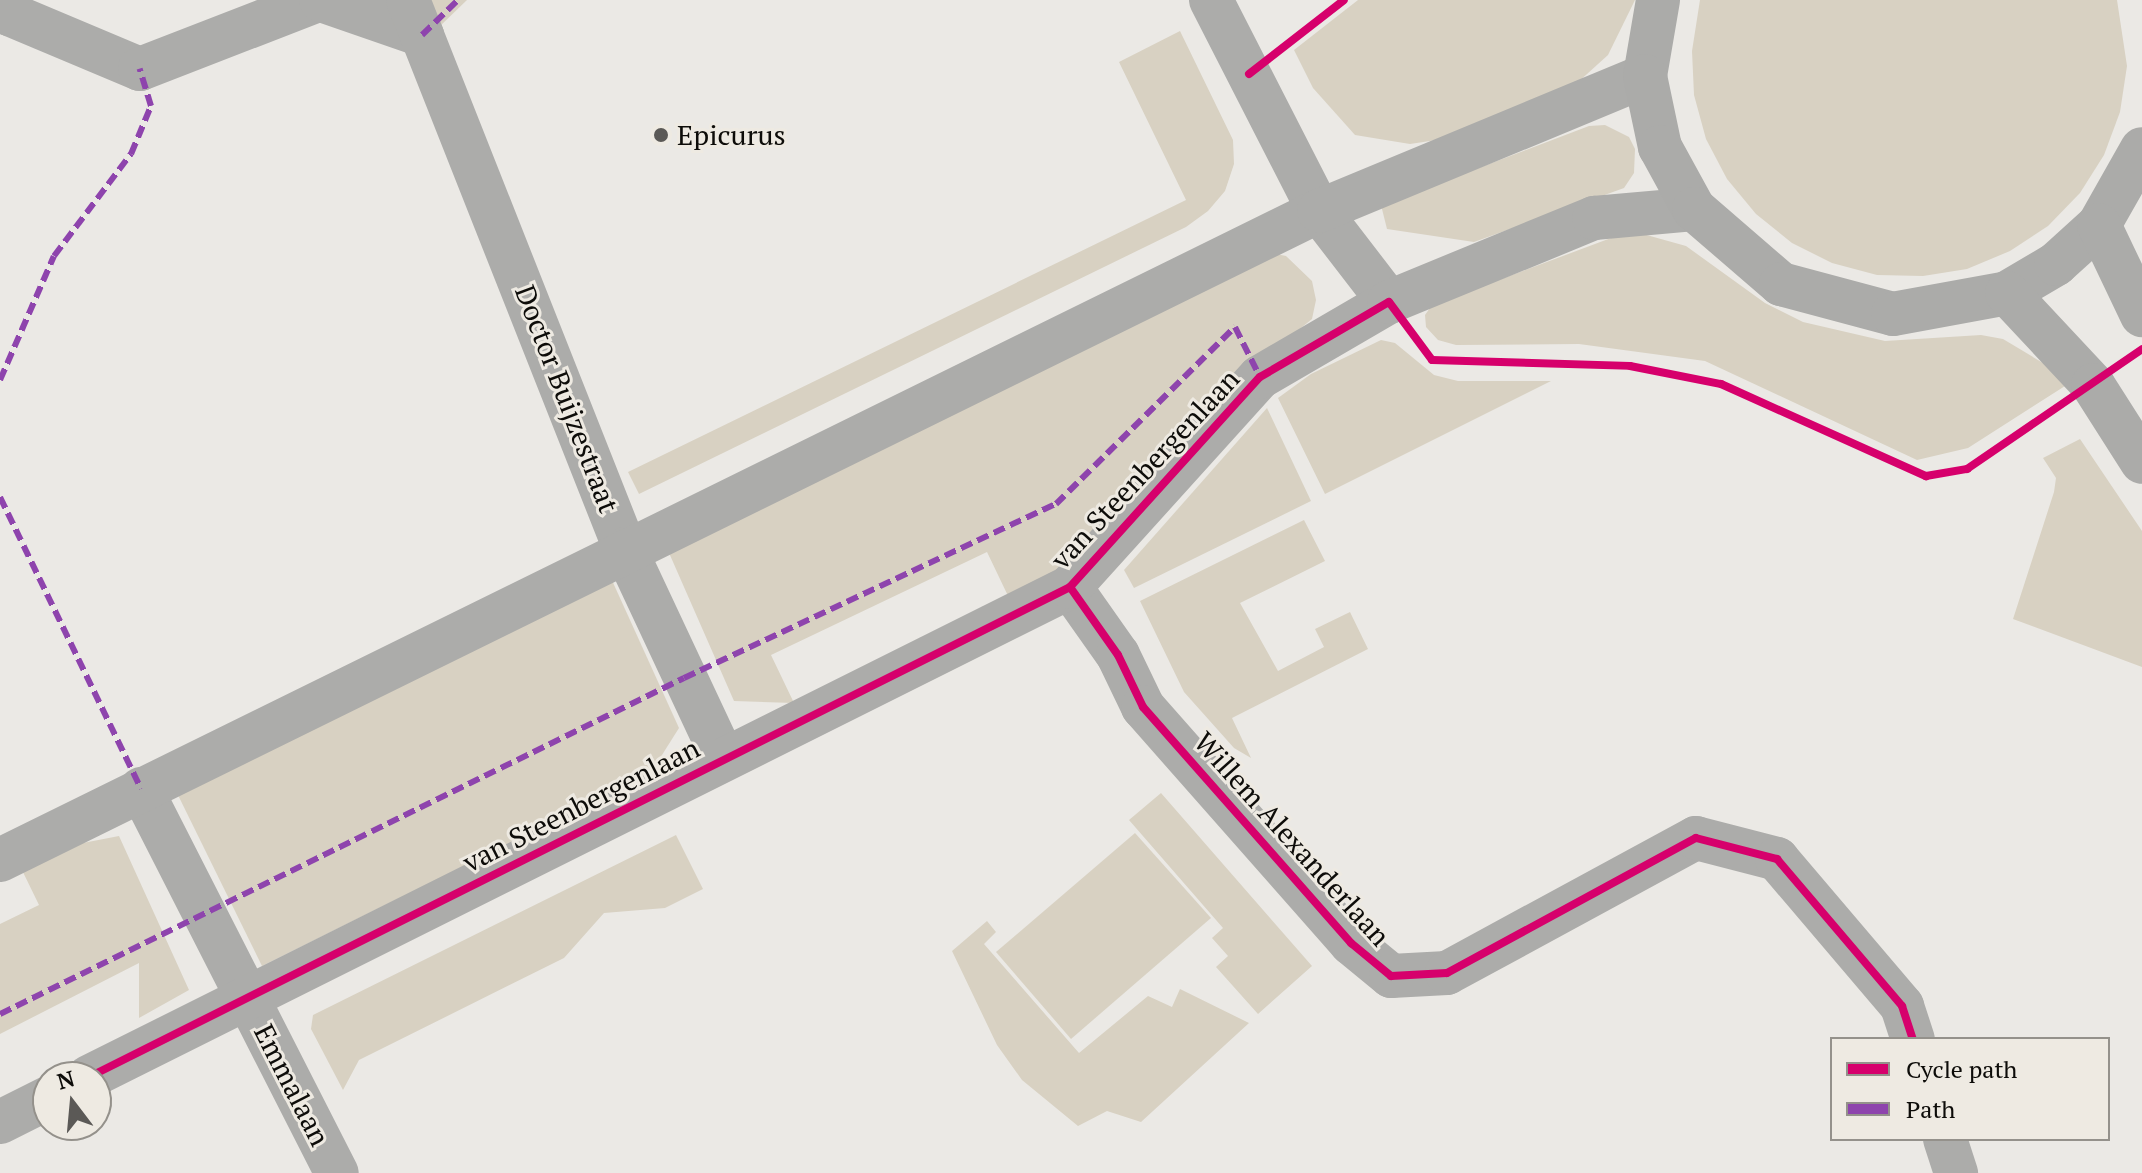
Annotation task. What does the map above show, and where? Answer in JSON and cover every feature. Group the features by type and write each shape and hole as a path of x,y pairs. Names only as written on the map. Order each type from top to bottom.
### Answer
{"main road":[{"path":"1658,0 1645,76 1660,147 1694,209 1781,284 1893,314 2007,293 2056,264 2099,225 2142,149"},
{"path":"2099,225 2142,315"},
{"path":"2007,293 2093,385 2142,462"}],"street":[{"name":"Doctor Buijzestraat","path":"4,0 9,14 140,69 320,0 415,17 625,549 723,758"},
{"path":"1211,0 1319,211 1389,302"},
{"path":"0,860 625,549 1319,211 1645,76"},
{"name":"van Steenbergenlaan","path":"112,1066 1070,587 1260,377 1389,302 1594,218 1694,209"},
{"name":"Willem Alexanderlaan","path":"1070,587 1118,655 1143,707 1351,943 1391,976 1447,973 1696,838 1777,859 1902,1006 1912,1037"},
{"path":"141,789 248,998"},
{"name":"Emmalaan","path":"248,998 337,1173"},
{"path":"0,1122 32,1106"},
{"path":"1946,1141 1956,1173"}],"shaded area":[{"path":"425,0 467,0 438,28"},
{"path":"1358,0 1635,0 1608,55 1576,84 1443,139 1410,144 1355,135 1313,88 1294,50"},
{"path":"1700,0 2117,0 2127,66 2120,112 2104,155 2080,193 2048,226 2010,251 1967,269 1923,276 1877,275 1832,263 1792,243 1756,214 1727,179 1706,139 1694,95 1692,51"},
{"path":"1180,31 1233,140 1234,164 1225,191 1208,211 1186,227 639,494 628,472 1186,200 1119,62"},
{"path":"1605,125 1629,137 1635,149 1634,173 1624,188 1474,242 1387,229 1381,205 1589,126"},
{"path":"1643,234 1686,246 1765,303 1803,322 1885,341 1981,335 2003,339 2048,366 2065,386 1968,448 1917,460 1705,361 1579,344 1456,345 1438,340 1426,327 1425,315 1432,305 1619,235"},
{"path":"1266,252 1286,256 1312,281 1316,300 1312,319 1218,395 1074,559 1010,600 987,552 771,655 794,703 734,701 666,546"},
{"path":"1381,340 1395,343 1434,375 1458,381 1551,381 1325,494 1278,398 1311,374"},
{"path":"1267,408 1311,501 1134,588 1124,570"},
{"path":"2080,439 2142,531 2142,667 2013,619 2054,492 2056,478 2043,458"},
{"path":"1304,520 1325,561 1240,603 1278,671 1324,647 1315,629 1350,612 1368,649 1232,718 1251,758 1234,748 1184,692 1140,601"},
{"path":"610,576 679,728 650,774 262,966 176,791"},
{"path":"1161,793 1312,966 1258,1014 1216,967 1228,956 1212,938 1223,928 1129,820"},
{"path":"1135,833 1211,918 1071,1039 996,952"},
{"path":"676,835 703,889 665,908 604,913 564,958 359,1060 343,1090 311,1029 313,1015"},
{"path":"119,836 189,990 139,1018 139,963 0,1034 0,924 39,905 20,866 52,849"},
{"path":"987,921 996,932 984,944 1079,1053 1148,996 1172,1007 1180,989 1249,1023 1141,1122 1107,1111 1078,1126 1022,1080 997,1045 952,951"}],"marked path":[{"path":"422,35 458,0"},
{"path":"0,380 54,256 131,154 151,106 140,69"},
{"path":"0,1014 684,678 1056,504 1235,327 1260,377"},
{"path":"0,497 141,789"}],"cycle path":[{"path":"1249,74 1344,0"},
{"path":"112,1066 1070,587 1260,377 1389,302 1432,360 1630,366 1721,384 1926,476 1967,469 2142,349"},
{"path":"1070,587 1118,655 1143,707 1351,943 1391,976 1447,973 1696,838 1777,859 1902,1006 1912,1037"}],"place":[{"name":"Epicurus","path":"661,135"}]}
